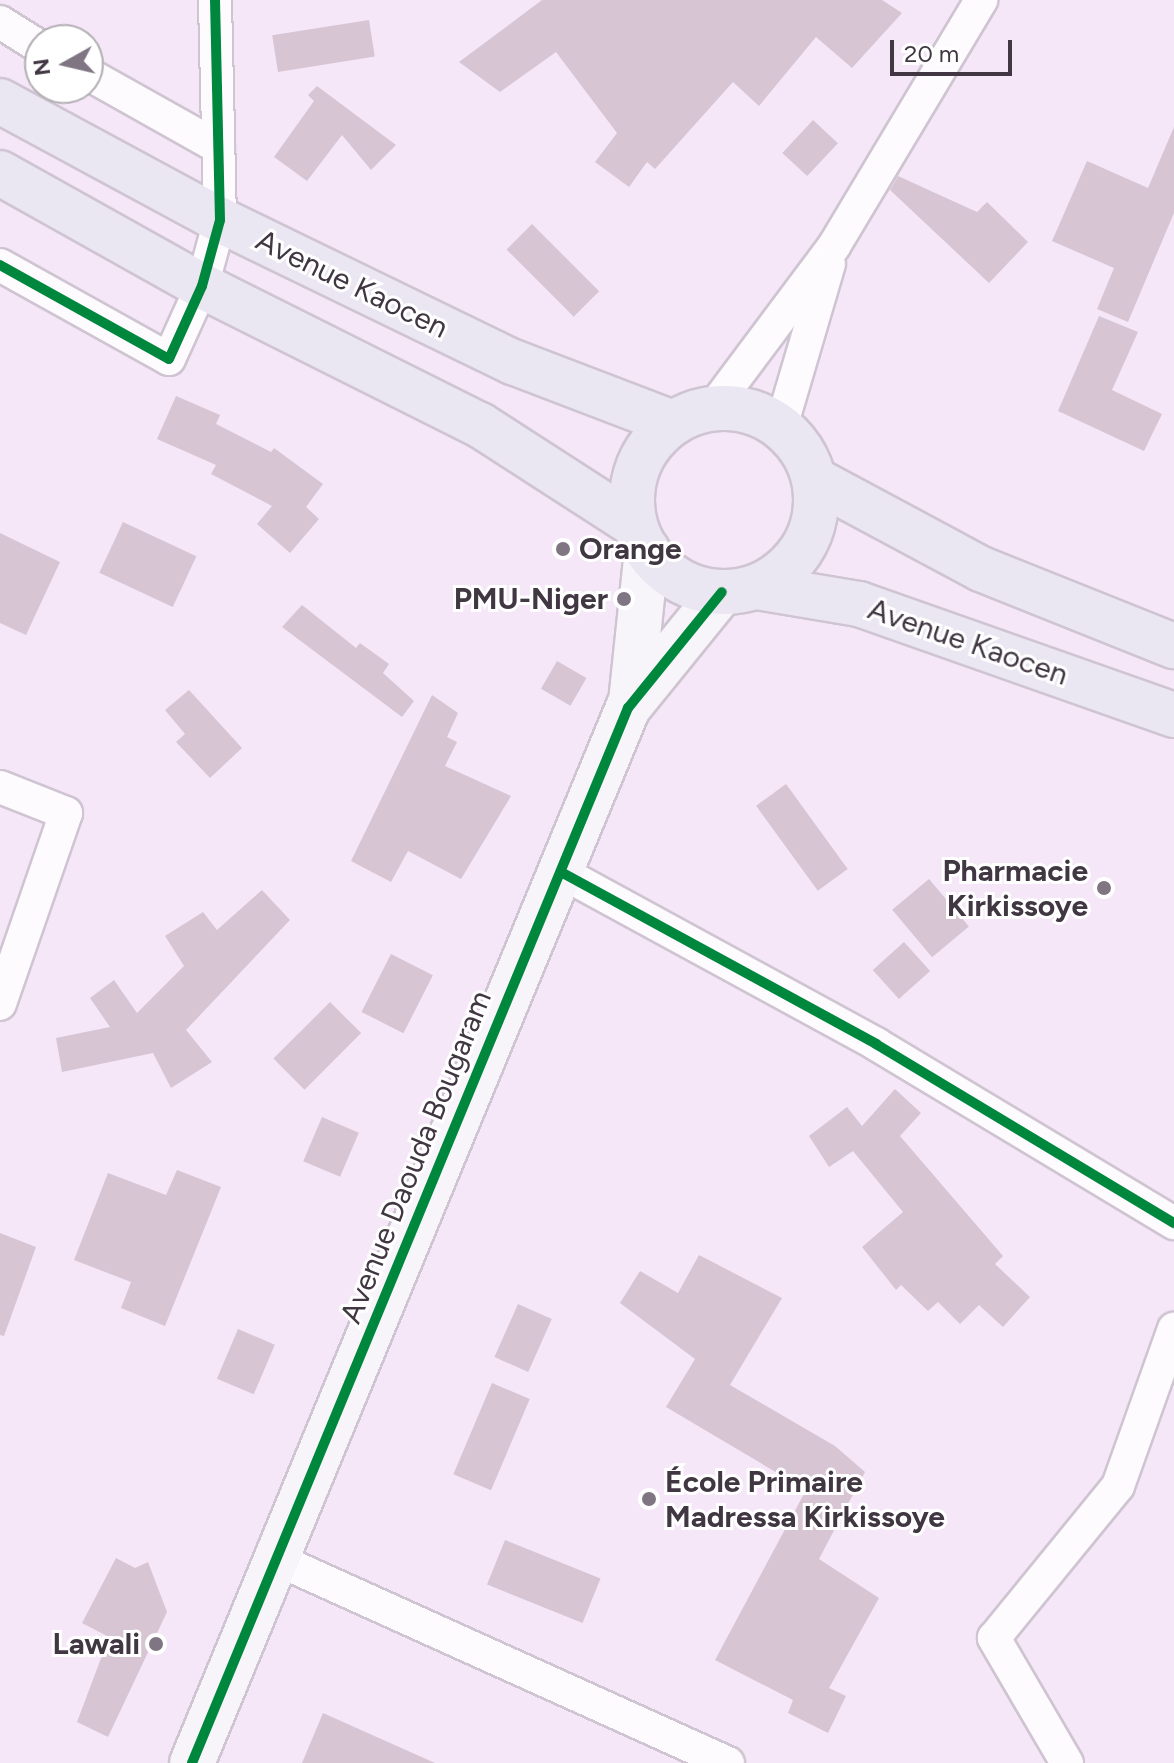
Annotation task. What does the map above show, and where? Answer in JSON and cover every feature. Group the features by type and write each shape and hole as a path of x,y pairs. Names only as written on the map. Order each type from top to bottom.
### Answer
{"highway":[{"name":"Avenue Kaocen","path":"0,101 220,220 513,362 692,416"},
{"path":"0,173 202,286 480,425 641,537 667,573 693,587 740,590 785,570 806,544 816,512 815,480 802,450 781,427 756,412 692,416 637,467 641,537"},
{"path":"815,480 981,569 1174,646"},
{"name":"Avenue Kaocen","path":"740,590 859,604 1174,715"}],"street":[{"path":"0,265 169,359 202,286 220,220 215,0"},
{"path":"692,416 834,246 981,0"},
{"path":"0,22 24,37"},
{"path":"104,83 218,147"},
{"path":"781,427 834,246"},
{"name":"Avenue Daouda Bougaram","path":"192,1763 631,702 641,537"},
{"name":"Avenue Daouda Bougaram","path":"631,702 740,590"},
{"path":"0,787 66,813 0,1004"},
{"path":"561,872 876,1044 1174,1223"},
{"path":"1067,1763 994,1638 1118,1486 1174,1329"},
{"path":"276,1559 728,1763"}],"building":[{"path":"542,0 882,0 902,13 852,68 816,37 759,106 733,82 655,169 647,162 629,187 595,162 617,133 556,52 500,92 459,62"},
{"path":"369,20 375,57 278,72 272,35"},
{"path":"317,86 396,145 371,170 342,135 307,181 274,157 314,101 308,95"},
{"path":"813,120 838,143 807,176 782,153"},
{"path":"1174,127 1174,213 1128,322 1097,309 1114,268 1052,241 1087,161 1148,188"},
{"path":"898,176 977,212 987,202 1028,242 989,283 890,190"},
{"path":"532,224 599,291 574,317 507,249"},
{"path":"1099,316 1138,332 1112,390 1162,414 1144,451 1058,411"},
{"path":"176,396 220,415 216,424 271,452 274,448 323,484 306,507 319,519 290,553 257,524 272,506 211,474 216,465 157,439"},
{"path":"123,522 196,556 173,607 99,573"},
{"path":"0,533 60,562 26,635 0,623"},
{"path":"302,605 356,648 360,643 389,664 383,673 414,701 402,717 282,627"},
{"path":"557,661 586,678 570,706 541,689"},
{"path":"189,690 242,748 210,778 176,742 185,734 165,710"},
{"path":"432,695 458,713 447,737 457,742 445,766 511,796 461,879 408,851 391,882 351,861"},
{"path":"786,784 848,869 818,891 756,806"},
{"path":"929,879 969,926 932,957 892,910"},
{"path":"262,890 290,920 186,1030 212,1062 171,1088 153,1053 62,1072 56,1038 110,1027 90,998 114,980 137,1013 184,966 165,936 203,912 217,930"},
{"path":"904,942 930,971 899,999 873,970"},
{"path":"391,954 433,975 403,1033 361,1012"},
{"path":"330,1002 361,1033 305,1090 273,1059"},
{"path":"895,1089 921,1113 900,1136 1003,1256 995,1264 1030,1297 1003,1327 979,1305 960,1324 938,1302 928,1311 901,1285 896,1290 862,1247 903,1212 853,1151 829,1167 809,1136 847,1107 862,1126"},
{"path":"322,1117 359,1133 340,1177 303,1161"},
{"path":"177,1170 221,1187 165,1326 121,1308 131,1282 74,1260 108,1173 166,1195"},
{"path":"0,1233 36,1247 4,1336 0,1335"},
{"path":"699,1255 782,1298 730,1385 835,1446 865,1472 819,1559 879,1598 829,1688 846,1696 828,1733 788,1713 793,1700 715,1660 806,1490 666,1407 695,1359 620,1303 640,1271 678,1293"},
{"path":"518,1304 552,1319 528,1372 494,1357"},
{"path":"238,1329 275,1345 254,1394 217,1379"},
{"path":"492,1383 530,1399 491,1490 453,1474"},
{"path":"505,1540 600,1579 583,1623 487,1585"},
{"path":"116,1558 135,1568 148,1562 167,1612 108,1737 77,1722 109,1637 82,1623"},
{"path":"323,1713 435,1763 302,1763"}],"cycle path":[{"path":"0,265 169,359 202,286 220,220 215,0"},
{"path":"192,1763 628,708 722,592"},
{"path":"561,872 876,1044 1174,1223"}],"place":[{"name":"Orange","path":"563,549"},
{"name":"PMU-Niger","path":"624,599"},
{"name":"Pharmacie Kirkissoye","path":"1104,888"},
{"name":"École Primaire Madressa Kirkissoye","path":"649,1499"},
{"name":"Lawali","path":"156,1644"}]}
